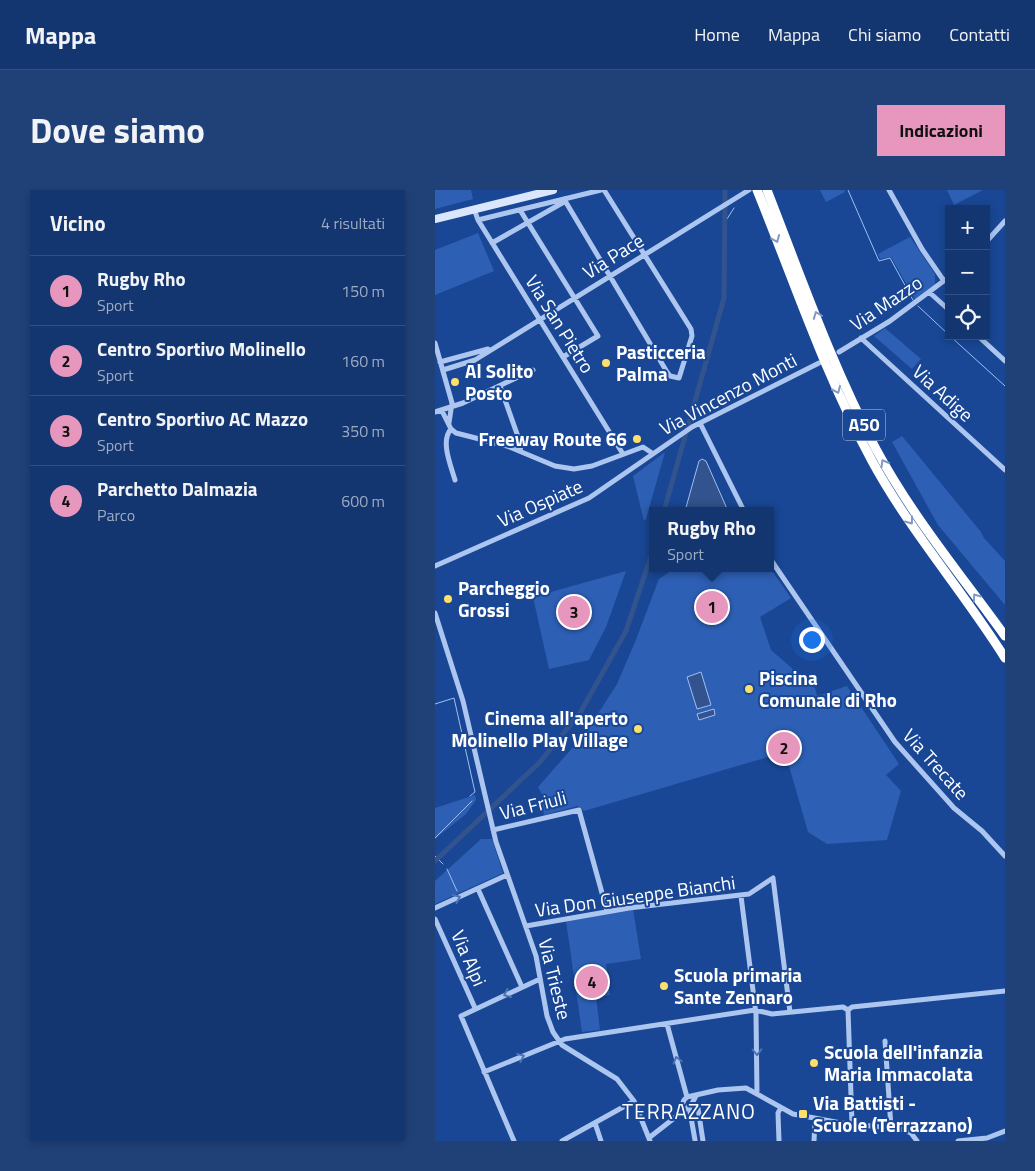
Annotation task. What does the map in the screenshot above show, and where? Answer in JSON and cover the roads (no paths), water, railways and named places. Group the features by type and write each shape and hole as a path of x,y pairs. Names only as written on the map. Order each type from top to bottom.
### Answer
{"highway":[{"name":"A50","path":"761,191 847,390 876,449 920,520 1005,636"},
{"name":"A50","path":"761,191 835,386 872,462 906,516 980,618 1005,658"}],"street":[{"path":"435,219 553,190"},
{"path":"478,220 603,190 693,332 679,378 670,376 667,372 564,200"},
{"name":"Via Pace","path":"443,370 470,362 749,190"},
{"path":"889,190 919,246 945,277"},
{"path":"492,243 564,200"},
{"name":"Via San Pietro","path":"474,209 478,220 623,454"},
{"path":"520,210 598,336 563,357"},
{"path":"990,238 1005,221"},
{"name":"Via Mazzo","path":"839,352 890,321 945,280"},
{"path":"929,292 945,306"},
{"name":"Via Adige","path":"861,338 1005,470"},
{"path":"982,340 1005,361"},
{"path":"435,343 452,407 447,446 455,480"},
{"name":"Via Pace","path":"440,362 493,348"},
{"path":"467,355 470,362"},
{"name":"Via Vincenzo Monti","path":"450,426 462,435 507,446 549,465 574,469 586,468 642,447 646,447 651,454 699,423 819,362"},
{"path":"435,412 443,412 533,370"},
{"path":"500,386 521,445 520,451"},
{"path":"443,412 450,426"},
{"path":"699,423 742,507"},
{"name":"Via Ospiate","path":"435,566 589,498 651,454"},
{"name":"Via Trecate","path":"774,564 895,742 954,808 986,835 1005,856"},
{"name":"Via Trieste","path":"435,613 463,701 493,830 526,926 540,979 547,1016 559,1041 616,1078 633,1102 650,1139"},
{"name":"Via Friuli","path":"493,830 579,810 607,911"},
{"path":"435,908 507,875"},
{"name":"Via Don Giuseppe Bianchi","path":"526,926 607,911 741,896 755,892 768,880 773,879 790,1012"},
{"path":"478,888 522,987"},
{"path":"741,896 755,1010 757,1094"},
{"name":"Via Alpi","path":"435,920 475,1008"},
{"path":"514,1141 461,1015 540,979"},
{"path":"848,1010 852,1007 1005,991"},
{"path":"484,1072 572,1037 755,1010 771,1014 843,1007 848,1010"},
{"path":"848,1010 852,1124"},
{"path":"667,1024 690,1101 695,1140"},
{"path":"885,1041 891,1127"},
{"path":"650,1139 690,1101 711,1092 742,1088 757,1094 780,1109 815,1120 891,1127 908,1132 917,1141"},
{"path":"690,1101 698,1108 703,1141"},
{"path":"562,1141 633,1102"},
{"path":"779,1141 778,1113 780,1109"},
{"path":"814,1141 815,1120"},
{"path":"595,1123 601,1141"},
{"path":"958,1141 987,1138 1005,1131"}],"waterway":[{"path":"665,507 724,298 725,190"},
{"path":"848,190 879,261 890,258 913,300"},
{"path":"725,222 734,208"},
{"path":"918,306 945,331"},
{"path":"954,340 1005,386"},
{"path":"435,861 540,762 580,713 626,631 649,562"},
{"path":"435,704 454,698 475,792 470,796"},
{"path":"435,838 472,801"},
{"path":"435,856 443,864"},
{"path":"447,869 457,891"}],"place":[{"name":"Pasticceria Palma","path":"606,363"},
{"name":"Al Solito Posto","path":"455,382"},
{"name":"Freeway Route 66","path":"637,439"},
{"name":"Parcheggio Grossi","path":"448,599"},
{"name":"Rugby Rho","path":"712,607"},
{"name":"Centro Sportivo AC Mazzo","path":"574,612"},
{"name":"Piscina Comunale di Rho","path":"749,689"},
{"name":"Cinema all'aperto Molinello Play Village","path":"638,729"},
{"name":"Centro Sportivo Molinello","path":"784,748"},
{"name":"Parchetto Dalmazia","path":"592,982"},
{"name":"Scuola primaria Sante Zennaro","path":"664,986"},
{"name":"Scuola dell'infanzia Maria Immacolata","path":"814,1063"},
{"name":"Via Battisti - Scuole (Terrazzano)","path":"803,1114"}],"district":[{"name":"TERRAZZANO","path":"689,1112"}]}
